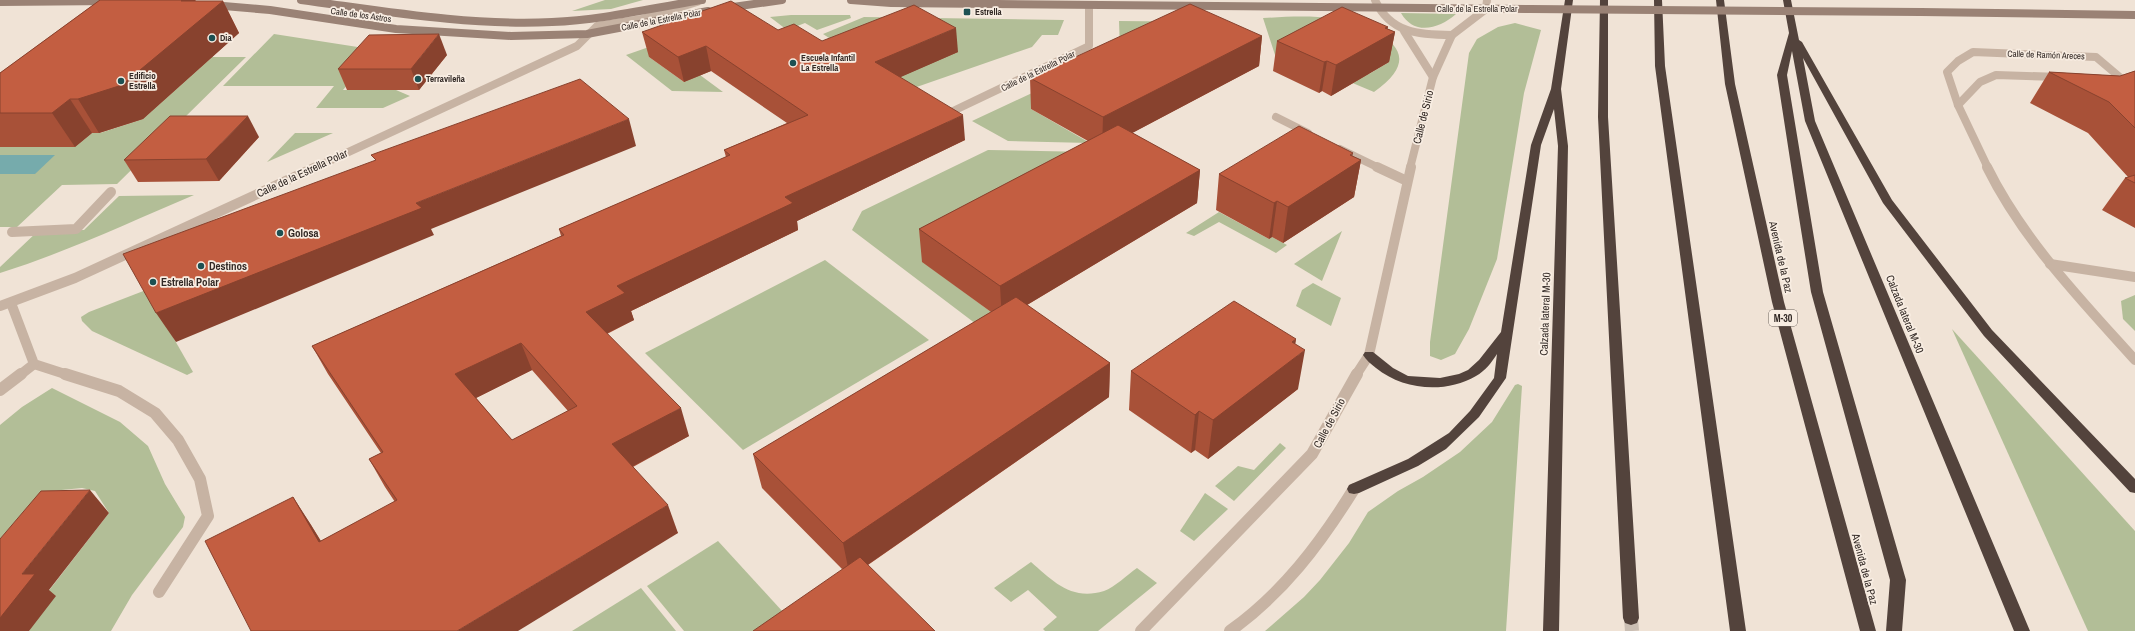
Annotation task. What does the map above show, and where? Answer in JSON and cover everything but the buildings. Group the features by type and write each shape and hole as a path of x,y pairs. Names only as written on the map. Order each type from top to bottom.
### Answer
{"highway":[{"name":"Calzada lateral M-30","path":"1551,631 1563,146 1556,89 1569,0"},
{"path":"1604,0 1603,117 1631,618"},
{"path":"1658,0 1660,66 1738,631"},
{"name":"Avenida de la Paz","path":"1720,0 1730,84 1778,302 1868,631"},
{"name":"Calzada lateral M-30","path":"1787,0 1810,121 2022,631"},
{"path":"1792,32 1887,201 1988,333 2135,488"},
{"path":"1792,32 1782,75 1804,218 1817,292 1898,580 1894,631"},
{"path":"1354,489 1401,469 1443,444 1464,426 1484,404 1500,378 1536,145 1556,89"},
{"path":"1369,355 1396,377 1418,382 1441,382 1467,376 1480,367 1508,331"}],"main road":[{"name":"Calle de los Astros","path":"301,0 436,16 511,22 575,20 701,0"},
{"name":"Calle de la Estrella Polar","path":"587,34 734,6 782,0"},
{"name":"Calle de la Estrella Polar","path":"851,0 881,3 1088,6 2135,15"},
{"path":"0,2 113,1"},
{"name":"Calle de los Astros","path":"206,4 270,10 396,29 511,36 587,34"}],"street":[{"name":"Calle de la Estrella Polar","path":"34,364 6,305 111,262 577,46 587,34 598,26 656,15 701,0"},
{"name":"Calle de Sirio","path":"1375,0 1378,8 1386,17 1404,31 1433,77"},
{"path":"1486,9 1487,0"},
{"path":"98,9 113,1"},
{"name":"Calle de la Estrella Polar","path":"951,112 1089,46 1088,6"},
{"name":"Calle de Sirio","path":"1141,631 1312,454 1326,432 1346,391 1369,355 1407,181 1433,77 1452,35 1486,9"},
{"name":"Calle de Sirio","path":"1404,31 1432,36 1452,35"},
{"name":"Calle de Ramón Areces","path":"2106,79 2122,79 2096,56 1973,52 1958,61 1947,72 1958,105 2000,193 2050,264 2135,360"},
{"name":"Calle de Ramón Areces","path":"1958,105 1980,82 1996,75 2067,77"},
{"path":"1276,117 1315,136"},
{"path":"1335,146 1407,181"},
{"path":"12,232 76,229 111,192"},
{"path":"2050,264 2135,277"},
{"path":"0,390 34,364 119,391 155,413 178,440 200,479 208,516 159,592"},
{"path":"1230,631 1275,595 1312,555 1354,489"}],"green space":[{"path":"605,0 643,0 611,9 572,11"},
{"path":"1401,13 1456,14 1442,23 1427,28 1413,25 1406,20"},
{"path":"791,15 850,15 851,18 817,30 805,23 787,30 770,17"},
{"path":"864,17 1064,20 1058,35 1042,35 1032,47 908,90 823,34"},
{"path":"1316,17 1333,19 1366,28 1392,43 1398,53 1399,64 1391,77 1374,92 1343,79 1359,70 1369,74 1389,62 1380,58 1276,58 1263,18"},
{"path":"1119,21 1221,22 1031,109 1090,143 1008,141 972,121 1120,52"},
{"path":"1515,23 1541,30 1524,93 1497,259 1469,329 1455,354 1441,360 1430,356 1430,342 1469,53 1477,39 1498,27"},
{"path":"274,34 377,50 343,90 396,90 410,96 383,108 316,108 334,86 223,86"},
{"path":"669,40 649,57 684,82 700,75 723,92 672,91 626,55"},
{"path":"212,57 246,57 117,184 62,185 17,227 0,227 0,147 75,147 92,133 100,133 143,119"},
{"path":"295,133 333,133 267,162"},
{"path":"988,150 1089,152 923,262 1002,320 984,330 852,230 862,211"},
{"path":"194,195 50,256 0,273 0,267 38,231 84,230 119,196"},
{"path":"1219,212 1269,239 1272,237 1287,245 1276,253 1219,222 1194,236 1186,233"},
{"path":"1342,231 1322,281 1294,264"},
{"path":"825,260 929,340 743,450 645,353"},
{"path":"1313,283 1341,298 1331,326 1296,306 1302,290"},
{"path":"146,290 193,372 187,375 92,331 82,321 81,317 89,312"},
{"path":"2135,295 2135,331 2123,319 2121,301"},
{"path":"1952,329 2135,531 2135,631 2088,631"},
{"path":"1518,384 1522,386 1506,631 1265,631 1304,597 1320,580 1349,543 1368,512 1398,491 1423,477 1460,452 1492,422 1515,385"},
{"path":"52,388 120,422 148,446 165,484 185,517 183,527 132,595 111,631 29,631 44,597 109,513 95,491 82,488 41,492 0,539 0,425 22,407"},
{"path":"1280,443 1286,448 1234,501 1215,486 1238,466 1254,470"},
{"path":"1205,493 1228,509 1194,541 1180,531"},
{"path":"718,541 783,612 754,631 684,631 647,586"},
{"path":"1031,562 1063,587 1082,593 1104,591 1117,584 1137,568 1157,583 1098,631 1045,631 1043,629 1057,617 1028,590 1011,602 994,588"},
{"path":"641,588 676,631 572,631"}],"water":[{"path":"0,155 55,155 35,174 0,174"}],"tunnel":[{"path":"1631,618 1632,631"}],"place":[{"name":"Estrella","path":"967,12"},
{"name":"Dia","path":"212,38"},
{"name":"Escuela Infantil La Estrella","path":"793,63"},
{"name":"Terravileña","path":"418,79"},
{"name":"Edificio Estrella","path":"121,81"},
{"name":"Golosa","path":"280,233"},
{"name":"Destinos","path":"201,266"},
{"name":"Estrella Polar","path":"153,282"}]}
